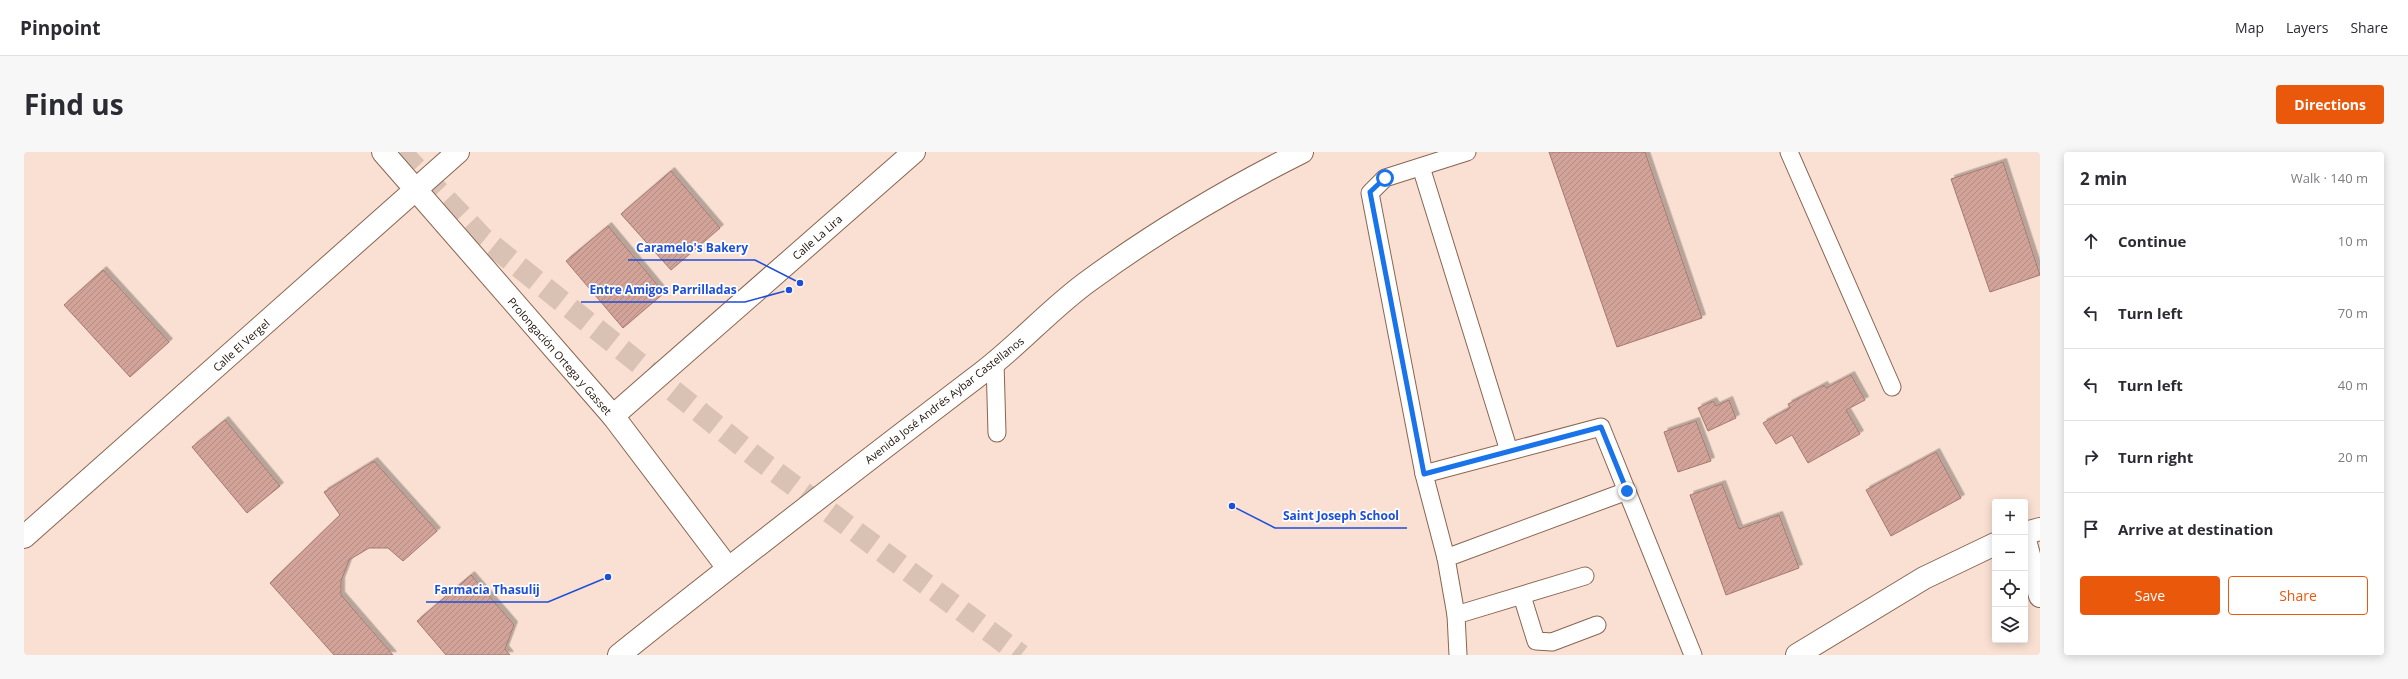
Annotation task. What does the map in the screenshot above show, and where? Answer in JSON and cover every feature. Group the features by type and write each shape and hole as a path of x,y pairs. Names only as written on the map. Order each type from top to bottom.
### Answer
{"street":[{"name":"Prolongación Ortega y Gasset","path":"383,152 417,189 613,416 728,568"},
{"name":"Calle El Vergel","path":"24,537 458,152"},
{"name":"Calle La Lira","path":"613,416 914,152"},
{"name":"Avenida José Andrés Aybar Castellanos","path":"619,655 728,568 995,362 1088,281 1146,241 1240,184 1302,152"},
{"path":"2028,532 2040,529"},
{"path":"1797,655 1924,578 1992,545"},
{"path":"2028,551 2040,596"}],"lane":[{"path":"1458,655 1456,615 1446,558 1424,474 1370,192 1385,178 1467,152"},
{"path":"1789,152 1892,387"},
{"path":"1421,167 1509,451"},
{"path":"995,362 997,433"},
{"path":"1424,474 1601,427 1693,655"},
{"path":"1446,558 1627,491"},
{"path":"1456,615 1585,576"},
{"path":"1522,596 1536,641 1552,642 1597,625"}],"building":[{"path":"1549,152 1645,152 1702,318 1617,347"},
{"path":"2003,162 2040,275 1990,292 1951,179"},
{"path":"671,171 720,228 671,270 621,214"},
{"path":"608,226 664,293 623,328 566,261"},
{"path":"103,270 169,342 130,377 64,305"},
{"path":"1851,375 1865,400 1846,410 1860,434 1808,463 1792,435 1776,444 1763,423 1790,408 1788,404 1824,385 1826,388"},
{"path":"1729,400 1736,418 1708,431 1698,408 1713,401 1716,406"},
{"path":"225,420 280,486 247,513 192,447"},
{"path":"1696,421 1711,461 1678,472 1664,432"},
{"path":"1936,452 1961,498 1891,536 1866,490"},
{"path":"374,461 437,531 403,561 388,548 369,548 349,560 341,581 341,595 393,655 334,655 270,583 340,515 324,492"},
{"path":"1722,484 1739,529 1779,515 1799,568 1726,595 1690,495"},
{"path":"471,575 514,625 505,649 510,655 446,655 417,621"}],"tunnel":[{"path":"401,152 483,238 757,458 1021,655"}],"place":[{"name":"Caramelo's Bakery","path":"800,283"},
{"name":"Entre Amigos Parrilladas","path":"789,290"},
{"name":"Saint Joseph School","path":"1232,506"},
{"name":"Farmacia Thasulij","path":"608,577"}],"route":[{"path":"1385,178 1370,192 1424,474 1601,427 1627,491"}]}
